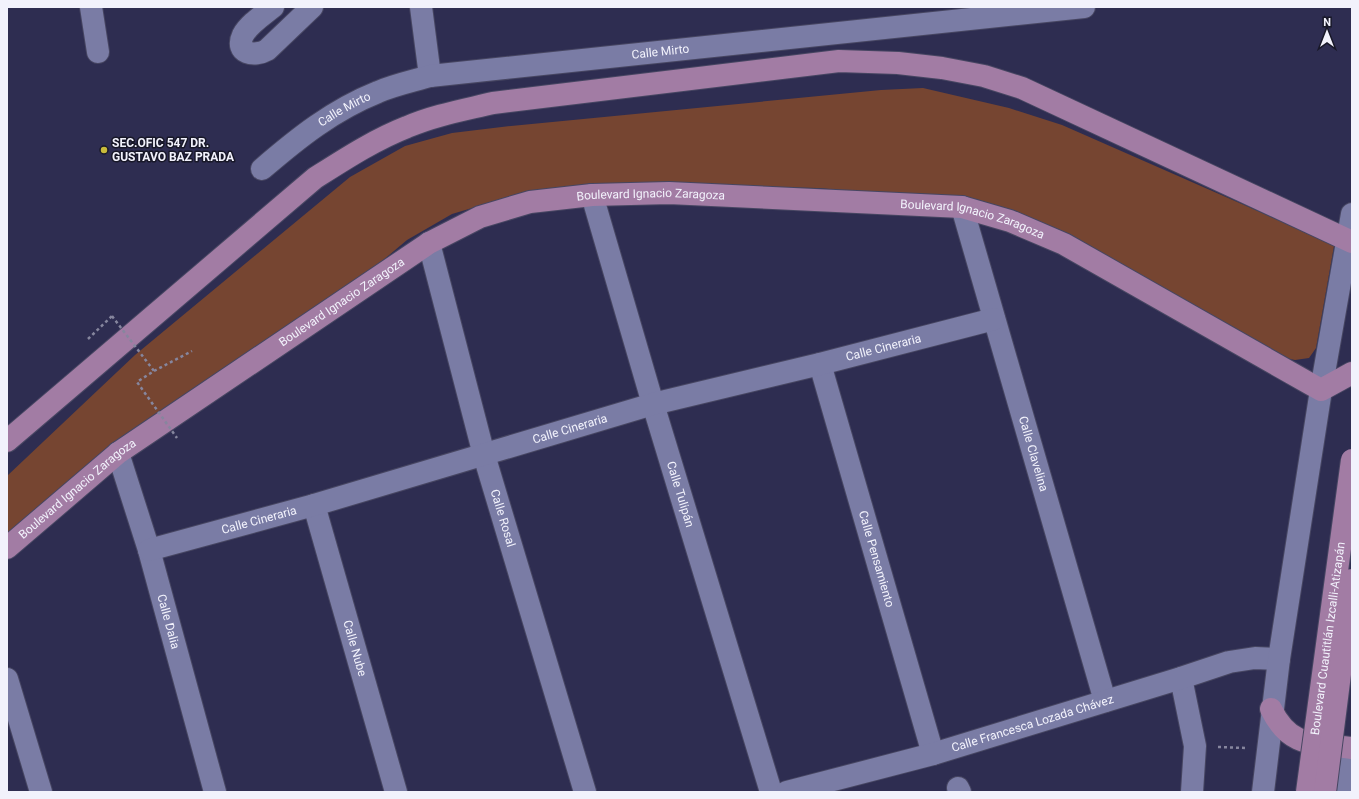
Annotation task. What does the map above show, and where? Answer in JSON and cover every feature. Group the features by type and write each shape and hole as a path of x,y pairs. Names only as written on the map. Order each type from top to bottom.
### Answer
{"main road":[{"path":"7,441 315,178 355,152 407,127 443,115 493,102 840,61 898,63 942,68 984,76 1022,88 1350,241"},
{"name":"Boulevard Ignacio Zaragoza","path":"7,548 118,452 429,243 480,217 530,202 592,195 669,193 962,207 1010,221 1064,244 1321,390"},
{"path":"1321,390 1352,373"},
{"name":"Boulevard Cuautitlán Izcalli-Atizapán","path":"1307,792 1352,460"},
{"name":"Boulevard Cuautitlán Izcalli-Atizapán","path":"1325,792 1352,580"},
{"path":"1272,709 1278,722 1288,733 1299,741 1352,748"}],"street":[{"path":"91,7 98,52"},
{"path":"273,7 247,30 242,37 241,45 244,51 250,54 260,54 267,50 312,7"},
{"path":"422,7 430,76"},
{"name":"Calle Mirto","path":"262,169 302,134 341,109 378,91 430,76 1071,8"},
{"name":"Calle Tulipán","path":"592,195 653,404 771,792"},
{"name":"Calle Clavelina","path":"962,207 1105,701"},
{"path":"1263,792 1279,659 1321,390 1350,241 1352,214"},
{"name":"Calle Rosal","path":"429,243 484,455 585,792"},
{"name":"Calle Cineraria","path":"149,550 314,505 653,404 820,364 994,319"},
{"name":"Calle Pensamiento","path":"820,364 933,754"},
{"name":"Calle Dalia","path":"118,452 149,550 215,792"},
{"name":"Calle Nube","path":"314,505 396,792"},
{"name":"Calle Francesca Lozada Chávez","path":"787,792 933,754 1229,662 1254,658 1279,659"},
{"path":"1181,678 1195,746 1192,792"},
{"path":"7,679 41,792"},
{"path":"1347,792 1352,754"}],"path":[{"path":"112,316 154,371"},
{"path":"178,438 136,382 192,351"},
{"path":"1218,746 1251,748"}],"shaded area":[{"path":"923,88 1009,108 1062,125 1326,241 1334,246 1316,348 1309,358 1295,360 1266,354 975,204 819,188 672,186 523,193 452,214 407,240 326,308 7,550 7,476 135,355 350,177 405,146 452,133 511,126 881,90"}],"place":[{"name":"SEC.OFIC 547 DR. GUSTAVO BAZ PRADA","path":"104,150"}]}
